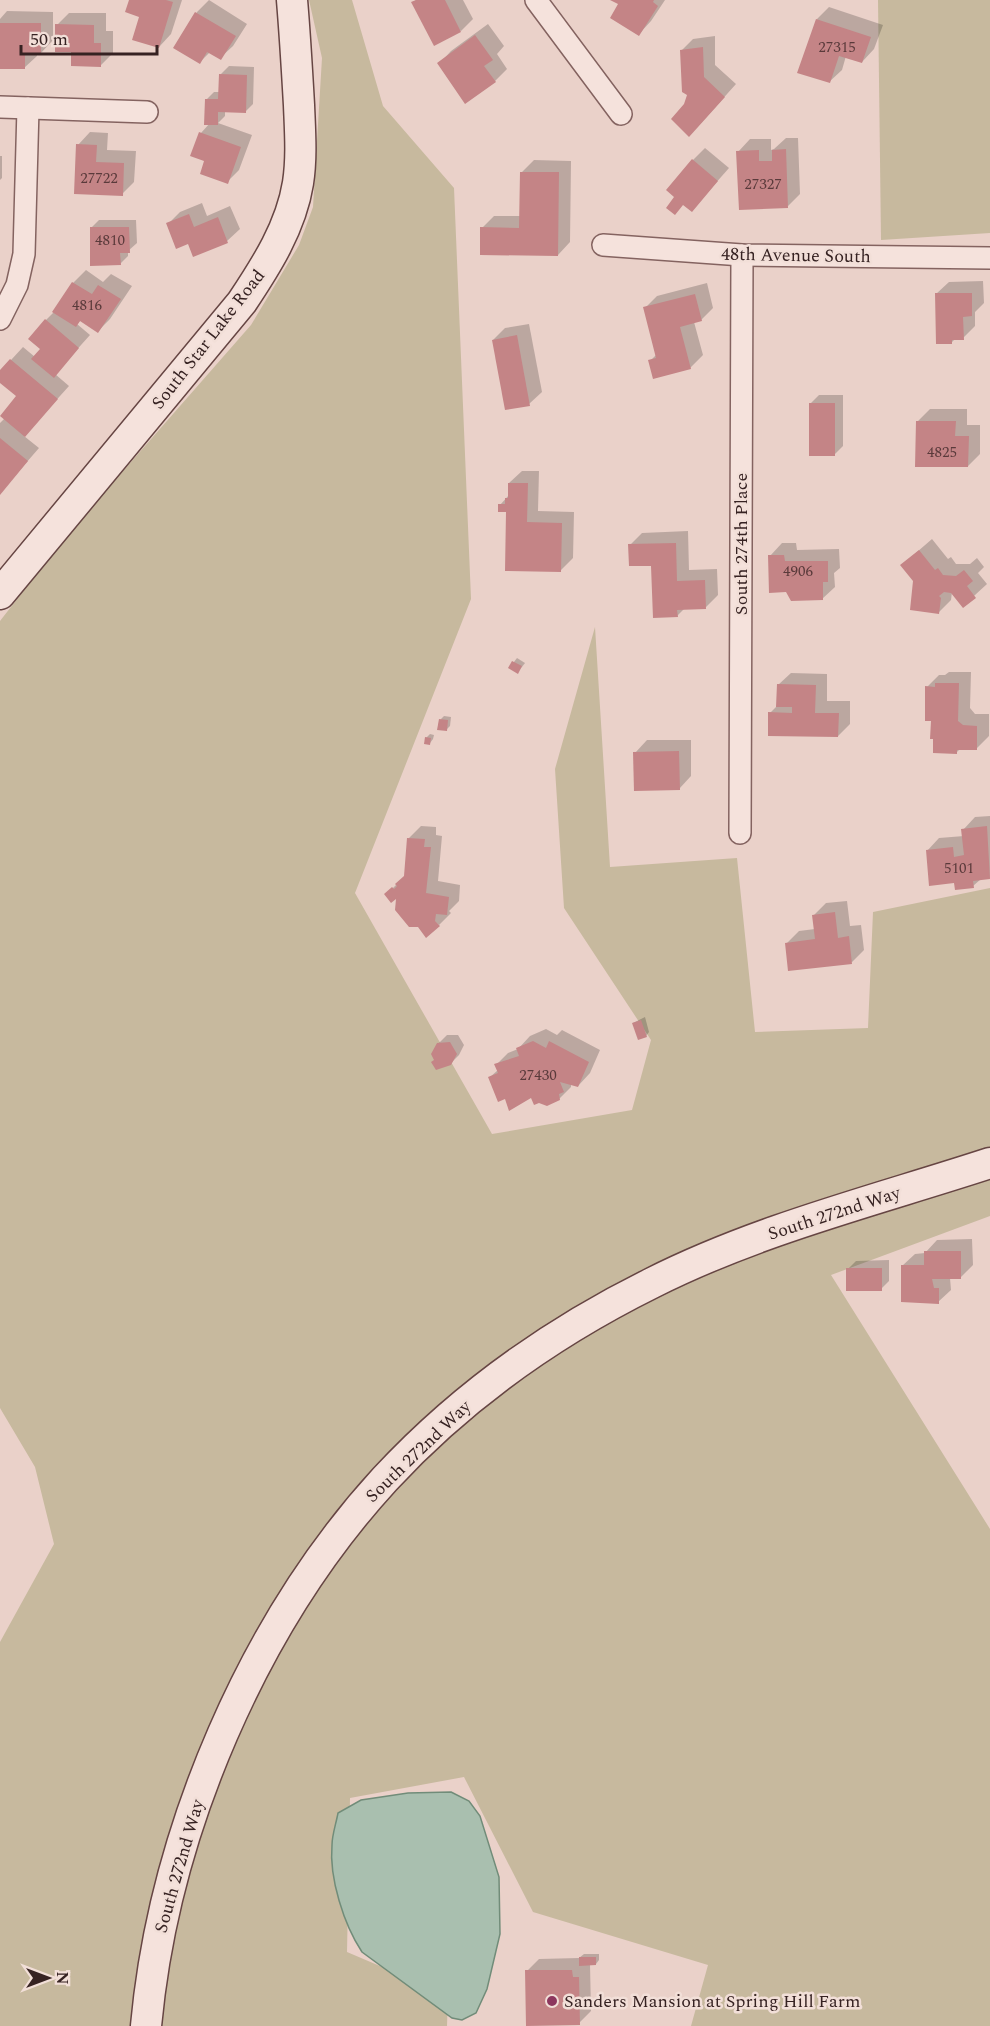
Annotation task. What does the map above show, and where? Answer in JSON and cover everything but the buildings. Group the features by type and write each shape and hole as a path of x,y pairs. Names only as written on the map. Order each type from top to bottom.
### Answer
{"main road":[{"name":"South Star Lake Road","path":"0,594 242,302 267,264 284,227 298,184 300,144 297,57 292,0"},
{"name":"South 272nd Way","path":"146,2026 150,1980 163,1914 178,1857 191,1814 232,1712 292,1603 352,1518 386,1478 427,1437 502,1373 602,1309 653,1282 704,1258 793,1225 990,1163"}],"street":[{"path":"536,0 621,114"},
{"path":"0,107 147,112"},
{"path":"0,319 17,285 24,254 28,108"},
{"name":"48th Avenue South","path":"603,246 742,255 990,258"},
{"name":"South 274th Place","path":"740,833 742,255"}],"shaded area":[{"path":"309,0 352,0 383,106 454,188 471,599 355,893 492,1134 632,1110 651,1040 564,908 555,769 595,627 610,867 737,858 755,1032 868,1028 873,912 990,888 990,1216 831,1275 990,1529 990,2026 691,2026 708,1965 533,1912 464,1777 350,1798 347,1952 448,1995 447,2026 0,2026 0,1642 54,1544 35,1467 0,1408 0,621 67,535 251,325 299,245 313,207 322,58"},
{"path":"878,0 990,0 990,233 881,240"},
{"path":"451,1792 469,1801 480,1816 499,1877 500,1934 487,1989 476,2013 462,2020 452,2018 362,1952 349,1929 339,1901 332,1858 338,1813 361,1800 408,1793"}],"place":[{"name":"Sanders Mansion at Spring Hill Farm","path":"552,2001"}]}
